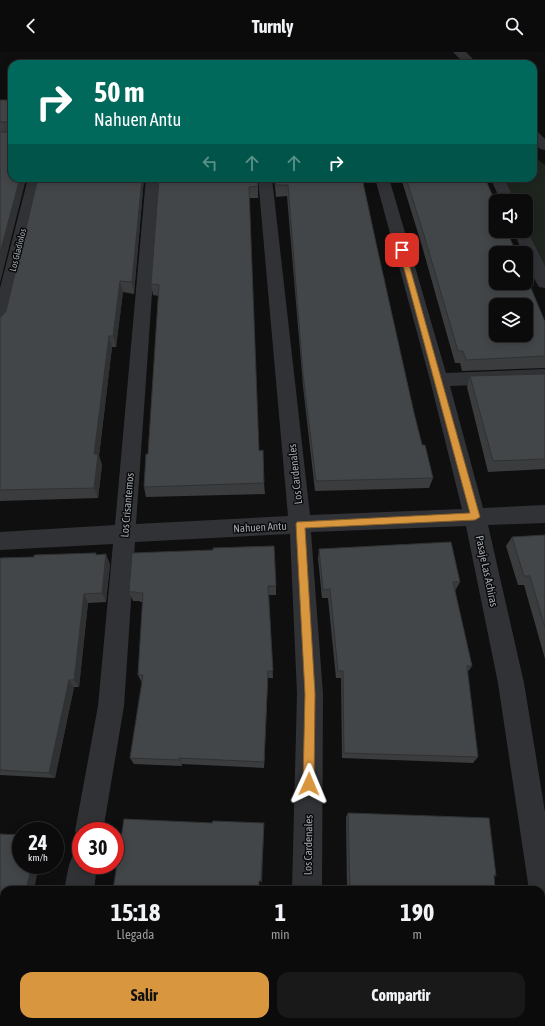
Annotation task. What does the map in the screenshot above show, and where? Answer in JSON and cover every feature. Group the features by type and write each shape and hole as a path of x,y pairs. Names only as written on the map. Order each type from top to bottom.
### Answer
{"street":[{"path":"459,52 468,60"},
{"name":"Los Gladiolos","path":"0,322 35,182"},
{"name":"Los Crisantemos","path":"91,822 111,706 153,182"},
{"name":"Los Cardenales","path":"265,182 300,524 310,694 307,886"},
{"name":"Pasaje Las Achiras","path":"383,182 439,380 475,517 511,683 543,886"},
{"path":"499,182 505,194"},
{"path":"524,238 545,283"},
{"path":"439,380 545,376"},
{"name":"Nahuen Antu","path":"0,541 300,524 545,514"},
{"path":"80,886 82,874"}],"shaded area":[{"path":"537,159 545,165 545,269 531,238 533,238 533,194 511,194 506,182 537,182"}],"building":[{"path":"0,100 8,100 8,122 0,122"},
{"path":"0,132 8,132 8,182 19,182 0,253"},
{"path":"37,182 142,182 132,282 120,281 113,336 109,336 94,454 98,454 94,488 0,490 0,317 6,311"},
{"path":"159,182 258,182 258,186 249,187 259,451 263,450 264,483 144,487 146,454 148,454 159,285 151,284"},
{"path":"276,182 363,182 414,413 422,445 425,445 433,478 316,481 303,374 288,185 276,185"},
{"path":"407,182 487,182 492,194 489,194 489,238 510,238 513,246 489,246 489,290 532,290 545,322 545,356 466,360 463,351 458,351"},
{"path":"545,374 545,459 493,461 470,376"},
{"path":"545,535 545,628 530,576 524,576 512,537"},
{"path":"451,542 460,582 453,582 472,666 467,666 478,757 344,753 343,671 338,671 330,589 323,590 319,549"},
{"path":"274,546 276,586 268,586 273,671 268,671 264,762 179,758 179,760 130,758 143,675 138,675 143,593 129,592 132,553"},
{"path":"96,553 96,555 106,554 102,593 84,594 74,680 69,680 49,773 0,770 0,558 34,557 34,555"},
{"path":"348,813 489,818 496,876 494,875 495,886 350,886"},
{"path":"124,819 212,823 213,821 264,823 261,881 259,881 259,886 114,886 115,874 124,874"},
{"path":"0,834 12,835 12,874 30,874 27,886 0,886"}],"route":[{"path":"309,784 310,694 300,524 475,517 439,380 402,250"}]}
